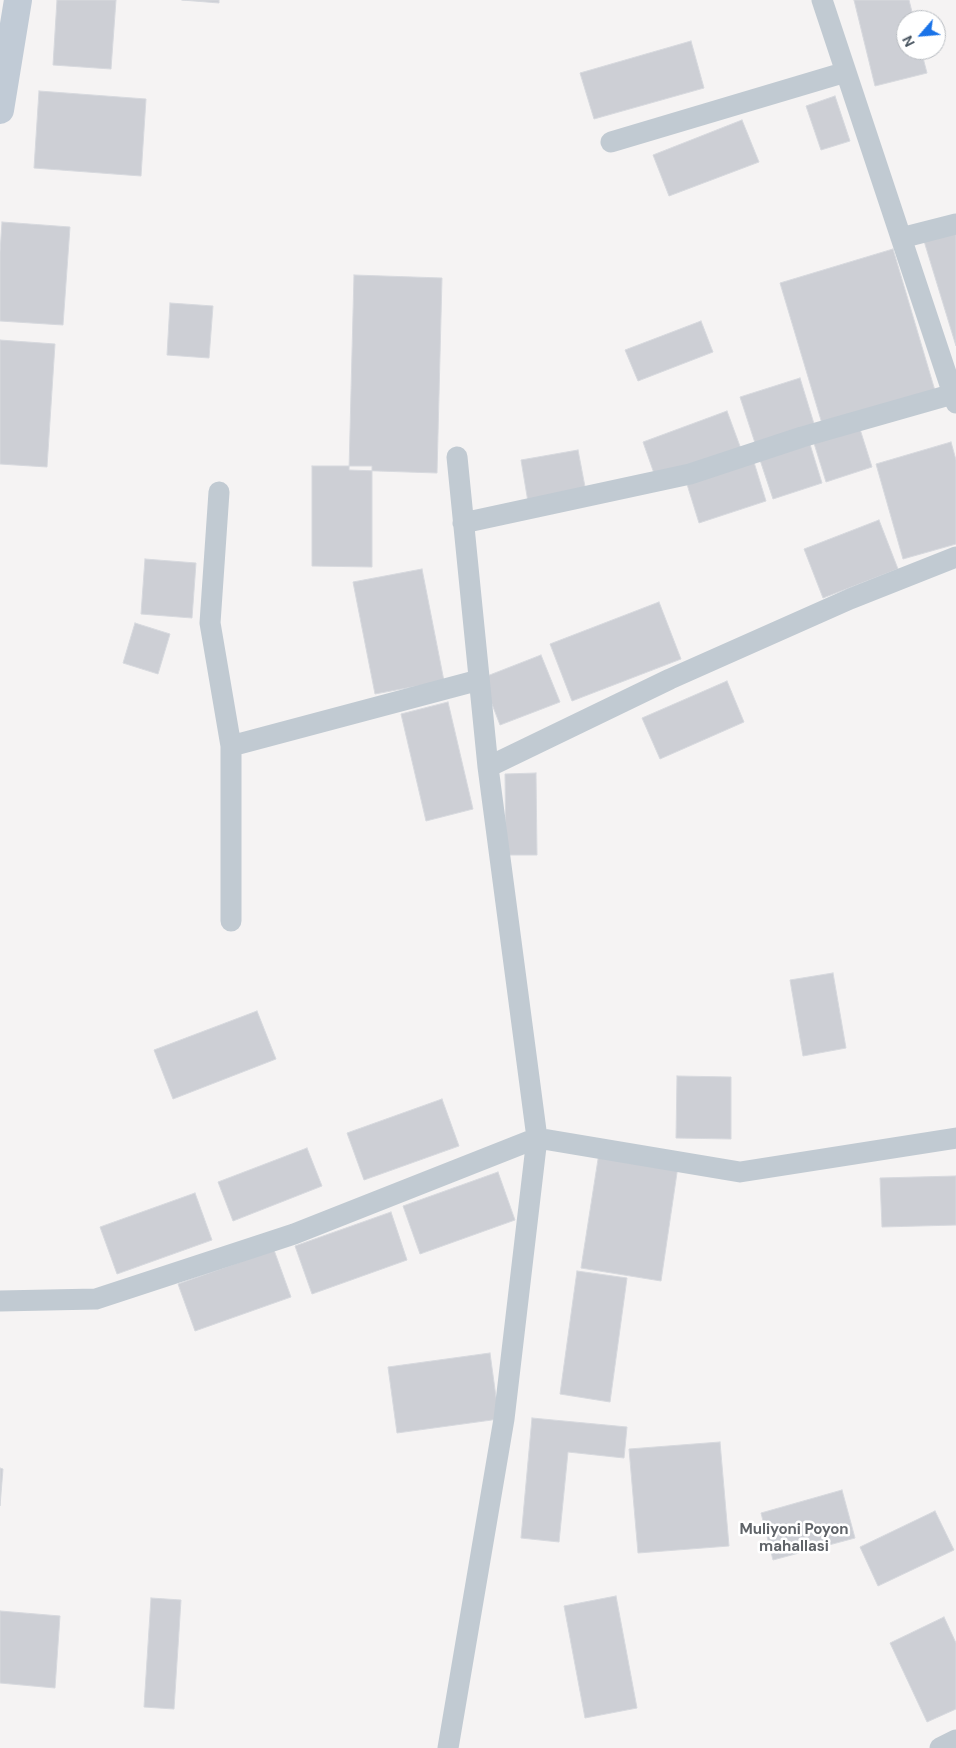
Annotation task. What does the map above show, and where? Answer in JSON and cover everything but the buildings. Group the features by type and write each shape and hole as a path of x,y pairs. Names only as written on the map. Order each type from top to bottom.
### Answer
{"main road":[{"path":"0,110 6,40 18,0"}],"street":[{"path":"463,524 690,474 802,437 955,398 822,0"},
{"path":"611,142 846,72"},
{"path":"901,238 956,224"},
{"path":"448,1748 504,1419 537,1138 488,767 457,457"},
{"path":"219,492 210,623 231,746 231,921"},
{"path":"488,767 670,679 841,603 956,557"},
{"path":"231,746 480,680"},
{"path":"0,1301 96,1299 294,1234 537,1138 740,1172 956,1138"},
{"path":"940,1748 956,1740"}],"district":[{"name":"Muliyoni Poyon mahallasi","path":"794,1538"}]}
